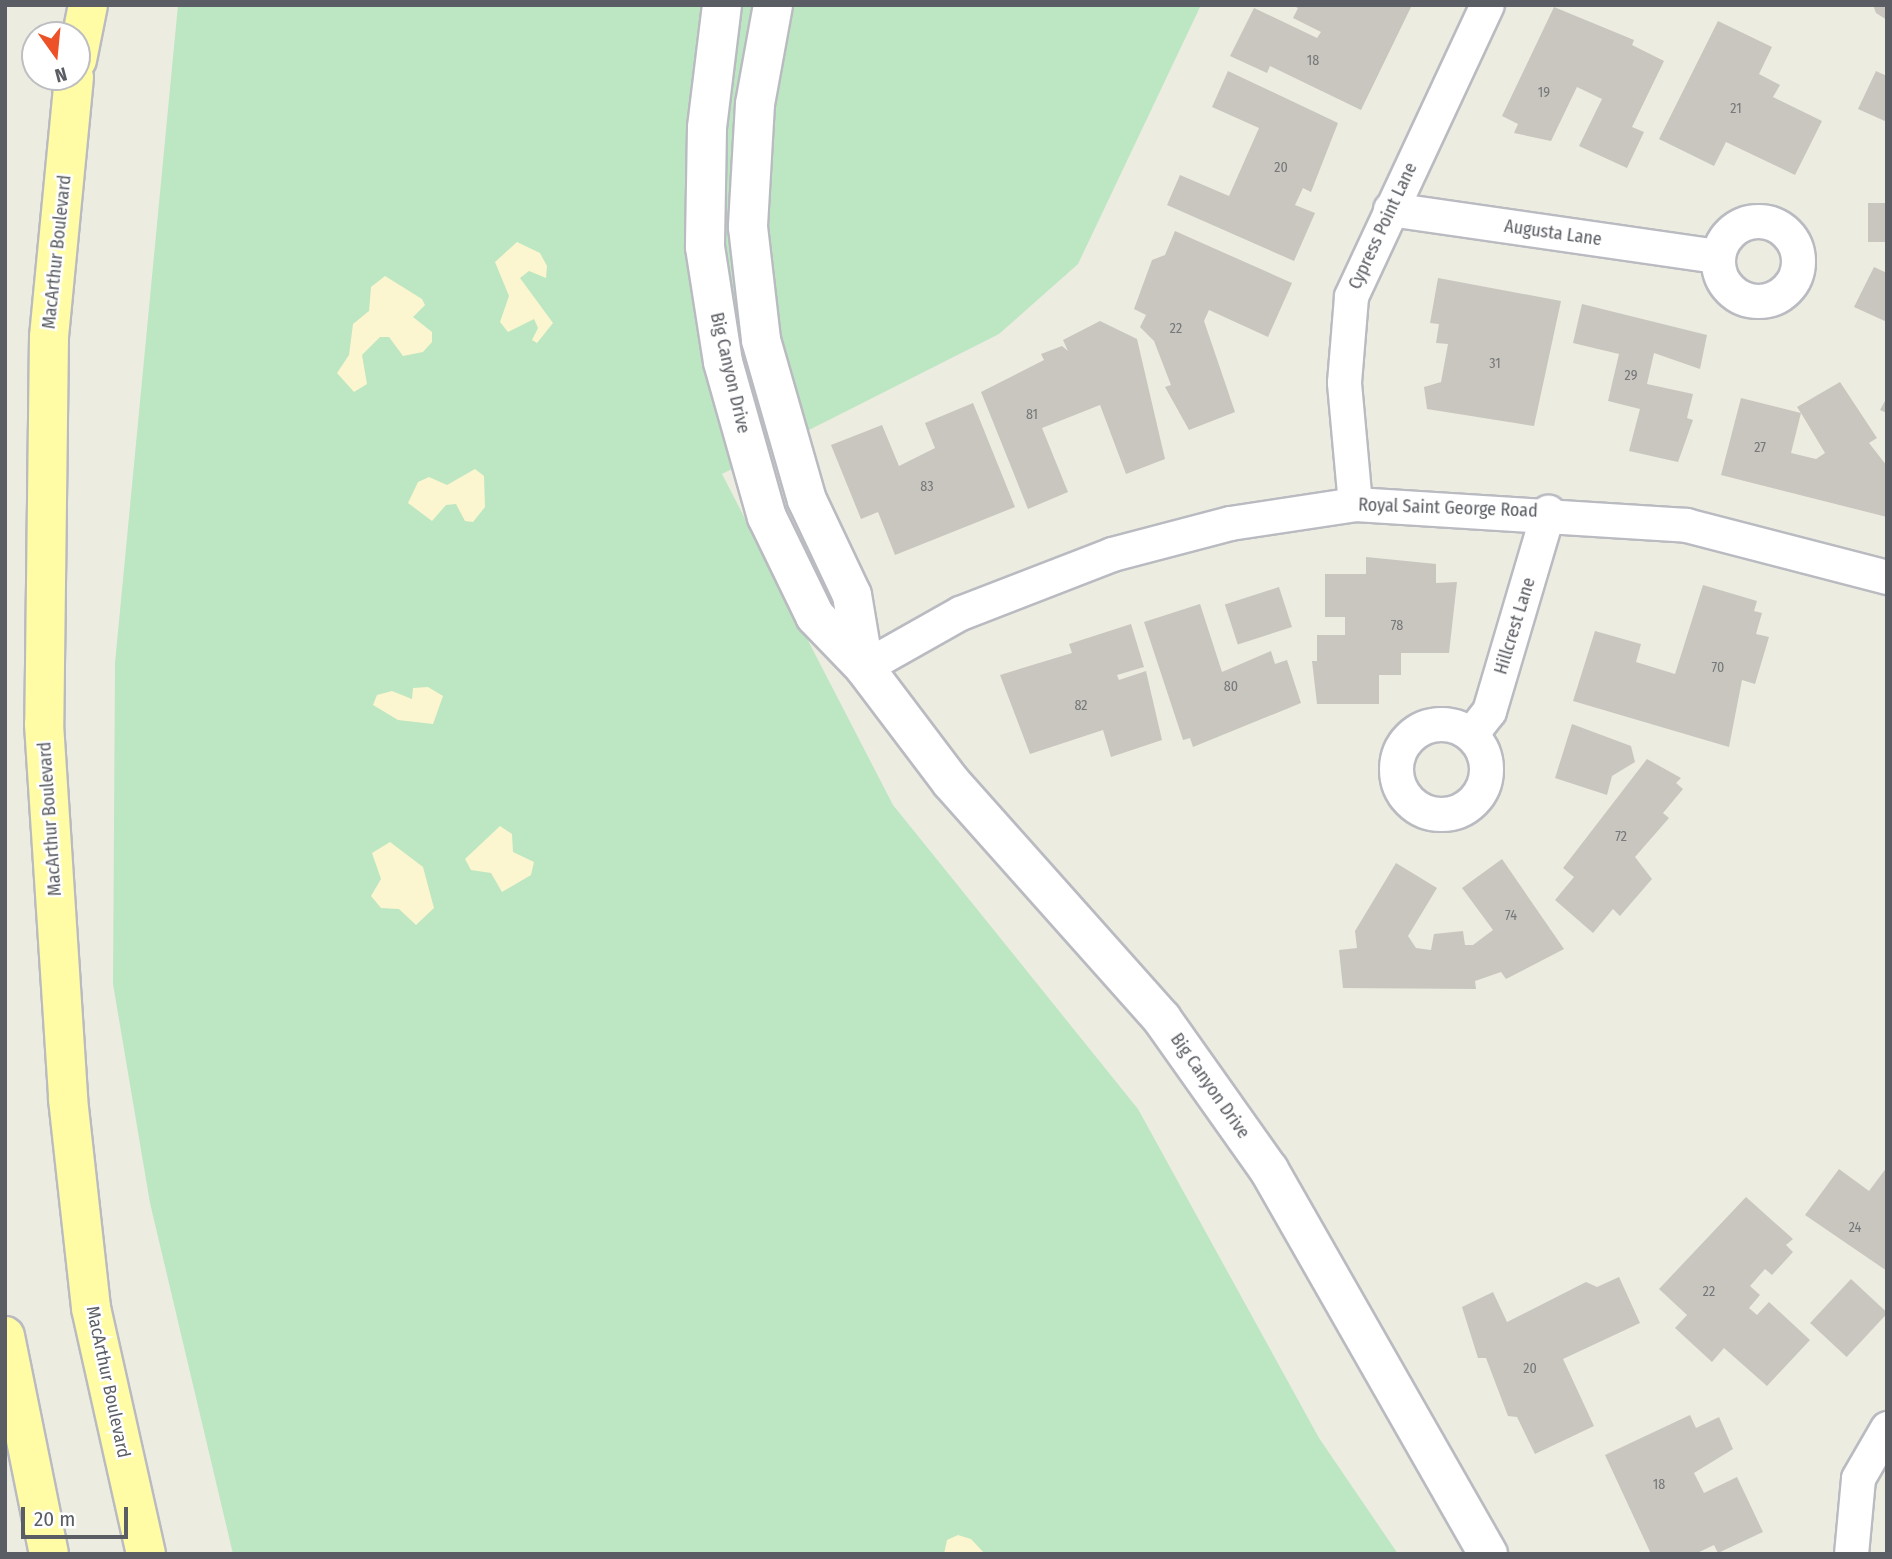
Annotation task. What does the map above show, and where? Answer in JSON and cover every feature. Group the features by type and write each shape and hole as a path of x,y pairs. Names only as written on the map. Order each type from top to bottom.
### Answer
{"main road":[{"name":"MacArthur Boulevard","path":"73,91 49,337 44,724 68,1099 91,1308 146,1554"},
{"path":"5,1336 49,1554"}],"street":[{"name":"Big Canyon Drive","path":"722,5 707,128 705,247 723,362 767,517 815,615 864,667 951,782 1162,1019 1269,1170 1488,1554"},
{"name":"Big Canyon Drive","path":"774,5 755,104 748,227 761,340 807,500 852,595 864,667"},
{"name":"Cypress Point Lane","path":"1355,504 1344,382 1351,296 1487,5"},
{"name":"Augusta Lane","path":"1390,209 1717,256"},
{"name":"Royal Saint George Road","path":"864,667 960,613 1112,554 1230,523 1355,504 1549,512 1686,525 1887,577"},
{"name":"Hillcrest Lane","path":"1471,734 1489,711 1549,512"},
{"path":"1851,1554 1858,1478 1887,1428"}],"green space":[{"path":"178,5 1201,5 1078,264 999,334 722,474 893,805 1138,1109 1319,1438 1398,1554 233,1554 150,1203 113,984 115,663"}],"sand":[{"path":"517,242 540,253 547,266 546,278 529,271 520,278 553,323 537,343 532,340 538,328 534,319 508,332 500,322 509,296 495,262"},
{"path":"385,276 422,299 425,305 413,317 432,332 432,342 423,352 403,356 389,337 380,337 362,355 367,384 354,392 337,373 349,355 353,324 369,311 371,287"},
{"path":"475,469 484,476 485,507 473,522 465,521 456,504 446,505 432,521 408,503 418,482 429,477 447,485"},
{"path":"428,687 443,696 433,724 398,720 373,705 377,695 392,691 412,699 413,688"},
{"path":"500,826 512,834 513,852 534,862 531,875 502,892 491,873 471,870 465,859"},
{"path":"390,842 423,867 434,908 416,925 399,909 381,908 371,896 381,879 372,853"},
{"path":"958,1535 971,1539 985,1554 944,1554 947,1540"}],"building":[{"path":"1291,5 1412,5 1361,110 1270,66 1267,73 1230,56 1254,8 1317,38 1321,32 1293,18 1298,8"},
{"path":"1873,5 1887,5 1887,20 1876,13"},
{"path":"1554,7 1634,40 1632,45 1664,61 1632,127 1644,132 1627,168 1579,146 1602,99 1577,87 1551,141 1514,133 1518,124 1502,116"},
{"path":"1718,21 1772,47 1759,74 1780,85 1773,97 1822,121 1795,175 1726,142 1714,166 1659,139"},
{"path":"1228,71 1338,123 1311,192 1303,188 1295,205 1315,213 1294,261 1167,205 1180,175 1229,196 1259,128 1212,107"},
{"path":"1876,71 1887,76 1887,122 1858,109"},
{"path":"1868,203 1887,203 1887,242 1868,242"},
{"path":"1175,231 1292,283 1268,337 1209,310 1204,321 1235,412 1189,430 1165,387 1171,385 1154,341 1140,327 1146,315 1134,309 1152,260 1165,255"},
{"path":"1874,267 1887,273 1887,322 1854,307"},
{"path":"1438,278 1561,301 1534,426 1427,409 1424,387 1441,382 1448,344 1436,343 1439,324 1430,323"},
{"path":"1582,304 1707,335 1700,369 1654,353 1647,384 1693,394 1687,418 1693,420 1678,462 1629,451 1640,409 1608,401 1619,354 1573,343"},
{"path":"1100,321 1137,339 1165,459 1126,474 1100,405 1042,428 1068,492 1028,509 981,392 1044,360 1041,354 1062,346 1068,351 1063,340"},
{"path":"1840,382 1877,438 1869,443 1887,466 1887,517 1721,475 1741,398 1801,413 1797,407","holes":["1801,413 1825,453 1816,459 1791,453"]},
{"path":"1887,397 1887,413 1880,410"},
{"path":"973,403 1015,507 895,555 878,512 861,519 831,445 882,425 899,466 935,448 925,423"},
{"path":"1366,557 1436,564 1436,583 1457,582 1449,653 1401,653 1401,675 1379,675 1379,704 1317,704 1312,661 1317,661 1317,635 1345,635 1345,617 1325,617 1325,574 1366,574"},
{"path":"1703,585 1757,601 1754,611 1762,613 1756,634 1769,637 1755,684 1742,680 1729,747 1573,701 1595,631 1641,644 1636,662 1675,674"},
{"path":"1279,587 1292,627 1238,645 1225,605"},
{"path":"1200,604 1222,672 1271,651 1275,664 1287,660 1301,703 1193,747 1190,738 1183,740 1144,622"},
{"path":"1131,624 1144,667 1117,675 1119,680 1146,671 1162,740 1111,757 1103,730 1030,754 1000,675 1072,653 1069,644"},
{"path":"1572,724 1631,746 1635,762 1612,776 1607,795 1555,778"},
{"path":"1647,759 1681,778 1676,783 1683,789 1663,813 1669,818 1635,857 1652,879 1620,916 1613,909 1593,933 1555,900 1574,877 1563,868"},
{"path":"1502,859 1564,949 1506,979 1501,972 1475,981 1476,989 1343,988 1339,950 1357,948 1355,931 1396,863 1437,888 1408,936 1416,948 1431,950 1434,934 1463,931 1465,945 1473,945 1493,930 1462,888"},
{"path":"1887,1167 1887,1271 1805,1215 1839,1169 1869,1191"},
{"path":"1746,1197 1793,1239 1786,1245 1793,1252 1772,1275 1765,1269 1750,1286 1760,1295 1749,1308 1757,1315 1769,1302 1810,1340 1767,1386 1724,1348 1712,1362 1675,1328 1687,1315 1659,1289"},
{"path":"1619,1277 1640,1323 1563,1359 1594,1426 1535,1454 1517,1417 1508,1416 1486,1358 1478,1358 1462,1307 1493,1292 1507,1322 1586,1282 1597,1287"},
{"path":"1851,1279 1887,1314 1847,1357 1810,1323"},
{"path":"1690,1415 1696,1428 1719,1417 1733,1449 1694,1473 1704,1493 1737,1477 1763,1532 1718,1553 1714,1545 1695,1554 1651,1554 1605,1455"}]}
